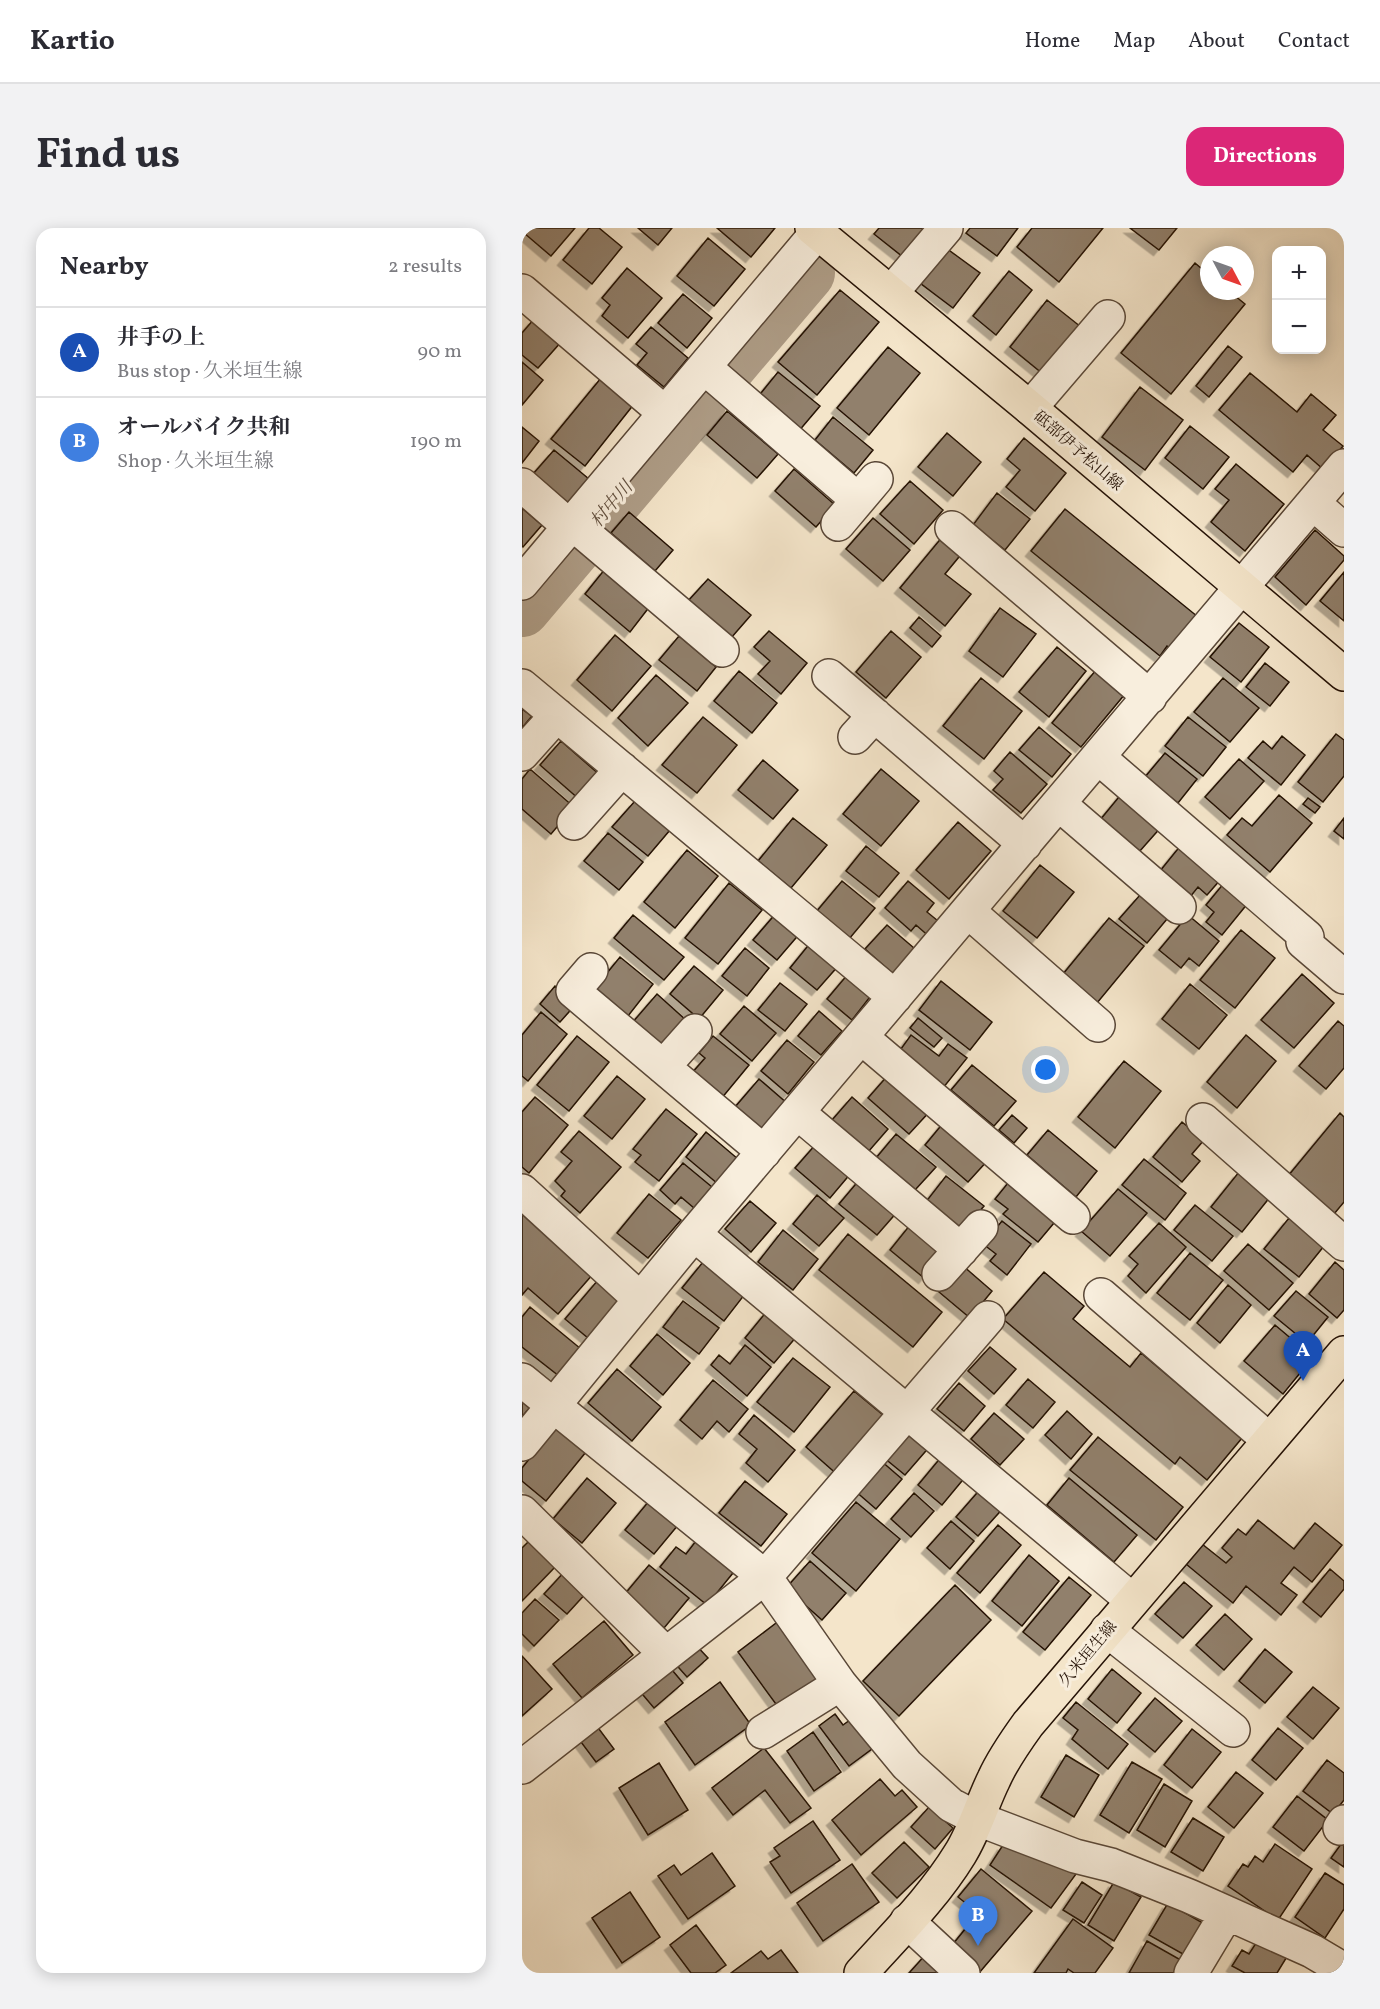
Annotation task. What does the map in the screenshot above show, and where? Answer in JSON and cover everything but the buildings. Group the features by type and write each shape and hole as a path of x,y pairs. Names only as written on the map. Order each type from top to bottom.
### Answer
{"main road":[{"name":"砥部伊予松山線","path":"817,229 1344,674"},
{"name":"久米垣生線","path":"861,1973 938,1888 962,1852 1006,1753 1028,1724 1344,1353"}],"street":[{"path":"891,293 946,228"},
{"path":"522,583 579,531 665,413 817,229"},
{"path":"524,296 665,413"},
{"path":"1030,408 1108,317"},
{"path":"704,367 857,501"},
{"path":"522,1444 694,1234 1344,466"},
{"path":"522,485 722,650"},
{"path":"1313,503 1344,530"},
{"path":"952,528 1150,697"},
{"path":"829,676 865,726 1025,844"},
{"path":"522,686 895,997"},
{"path":"522,754 557,715"},
{"path":"1098,757 1344,977"},
{"path":"574,823 622,769"},
{"path":"1059,804 1179,907"},
{"path":"968,911 1098,1025"},
{"path":"591,970 573,991 764,1152"},
{"path":"663,1067 696,1031"},
{"path":"861,1036 1072,1217"},
{"path":"797,1112 971,1238 939,1274"},
{"path":"1203,1120 1344,1244"},
{"path":"522,1191 640,1299"},
{"path":"694,1234 1132,1600"},
{"path":"1101,1295 1269,1440"},
{"path":"522,1767 765,1577 988,1318"},
{"path":"522,1380 765,1577 840,1684 923,1781 951,1805 978,1820 1076,1856 1111,1865 1227,1913 1312,1951 1344,1970"},
{"path":"522,1512 666,1654"},
{"path":"1107,1630 1233,1730"},
{"path":"763,1732 840,1684"},
{"path":"1191,1973 1227,1913"},
{"path":"907,1921 963,1973"}],"waterway":[{"name":"村中川","path":"728,366 807,273"},
{"name":"村中川","path":"522,609 700,399"}],"place":[{"name":"井手の上","path":"1303,1381"},
{"name":"オールバイク共和","path":"978,1946"}]}
